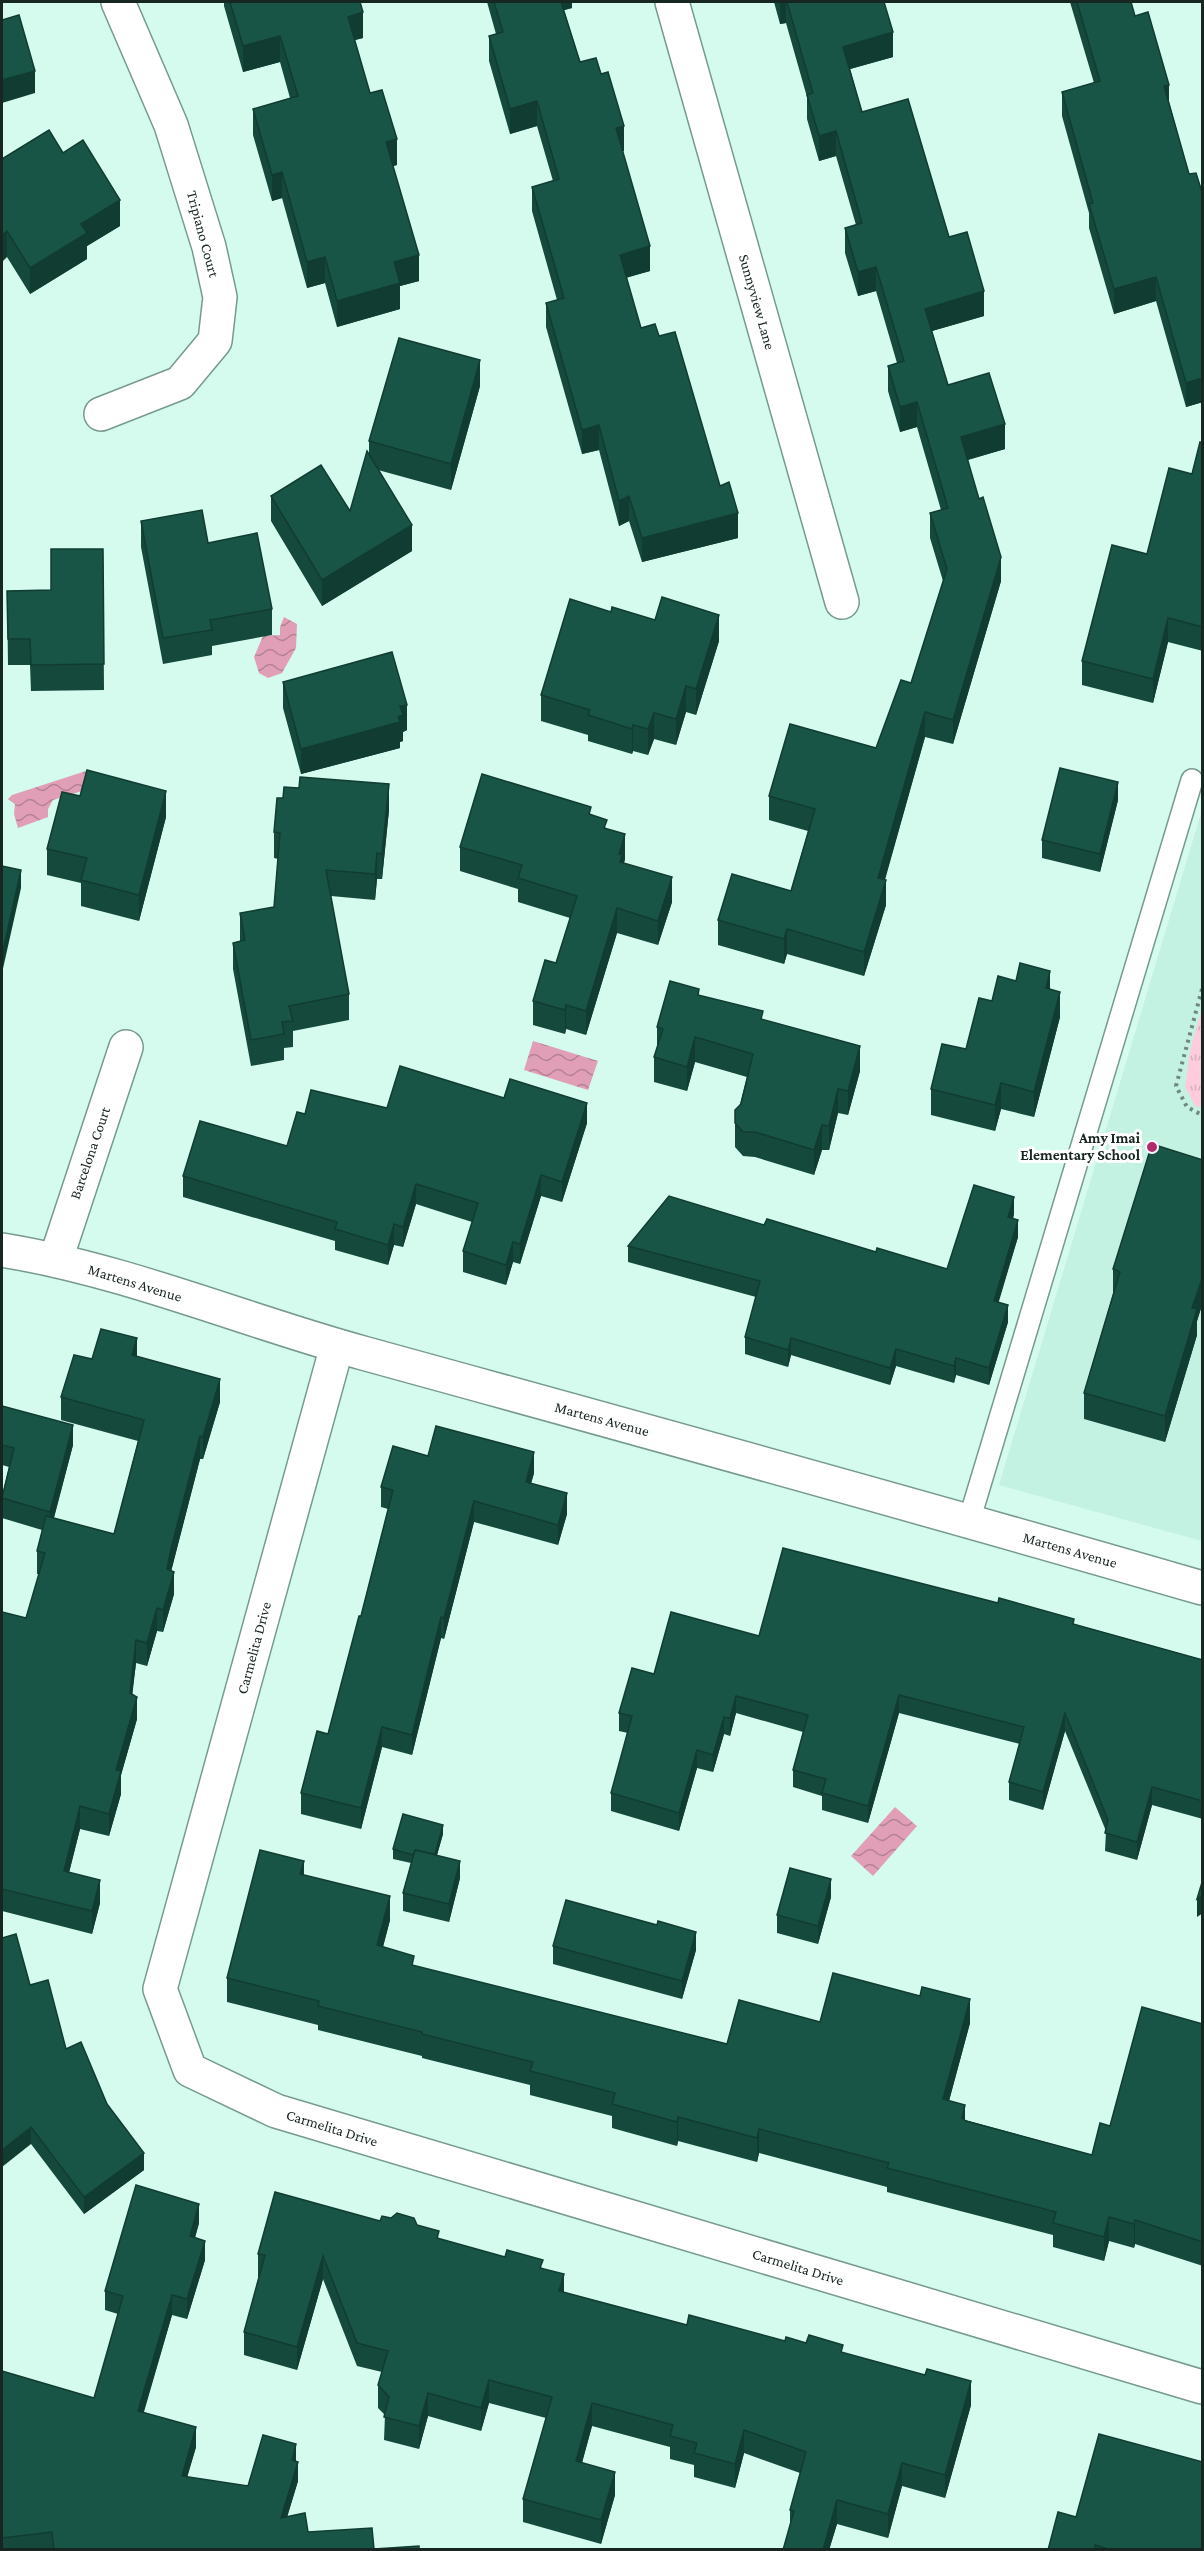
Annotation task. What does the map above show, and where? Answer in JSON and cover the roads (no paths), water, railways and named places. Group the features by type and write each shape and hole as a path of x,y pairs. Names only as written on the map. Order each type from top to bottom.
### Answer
{"street":[{"name":"Tripiano Court","path":"102,414 180,383 215,341 220,297 209,247 171,125 118,2"},
{"name":"Sunnyview Lane","path":"672,2 842,602"},
{"name":"Barcelona Court","path":"56,1259 126,1047"},
{"name":"Martens Avenue","path":"2,1250 56,1259 338,1346 1203,1588"},
{"name":"Carmelita Drive","path":"338,1346 160,1989 189,2070 276,2111 1203,2387"}],"lane":[{"path":"969,1521 1192,780"}],"water":[{"path":"284,617 297,624 296,648 282,673 268,678 259,673 254,657 263,636 280,635"},
{"path":"89,770 98,776 95,787 53,800 48,809 48,817 18,828 14,814 15,804 8,799 12,795"},
{"path":"533,1041 598,1061 588,1090 524,1070"},
{"path":"895,1807 917,1826 873,1876 851,1856"}],"place":[{"name":"Amy Imai Elementary School","path":"1152,1147"}]}
